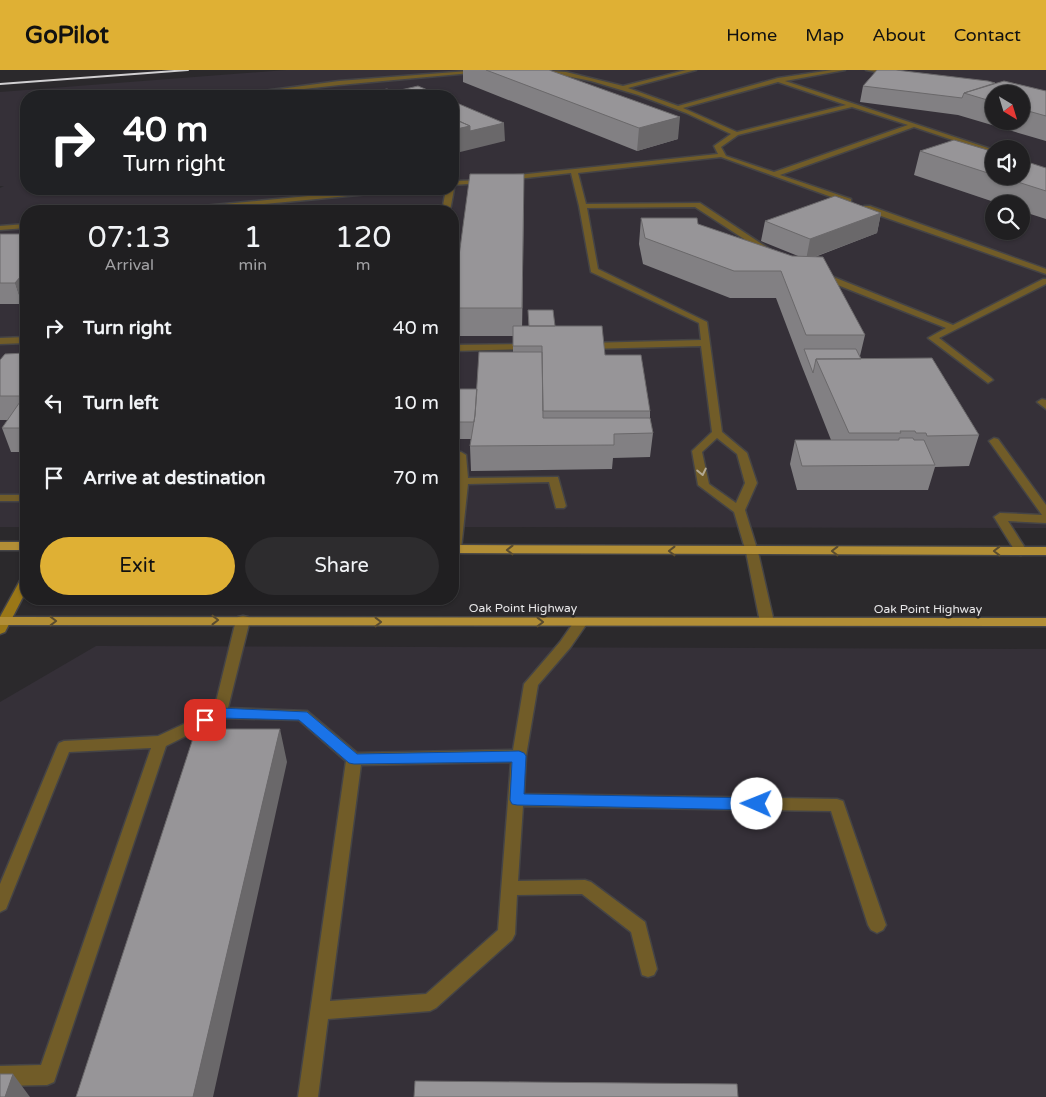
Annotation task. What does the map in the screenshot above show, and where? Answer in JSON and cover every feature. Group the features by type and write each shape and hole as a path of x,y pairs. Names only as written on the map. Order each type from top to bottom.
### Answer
{"main road":[{"path":"0,546 20,546"},
{"path":"459,549 752,552 1046,551"},
{"name":"Oak Point Highway","path":"1,624 242,620 1046,622"}],"street":[{"path":"1,624 20,591"}],"lane":[{"path":"280,90 339,83 501,70"},
{"path":"539,70 625,87 679,107 736,134"},
{"path":"625,87 693,70"},
{"path":"679,107 778,80 842,70"},
{"path":"870,70 903,74"},
{"path":"778,80 985,149"},
{"path":"851,105 736,134 716,146 724,157 1046,272"},
{"path":"773,174 912,126"},
{"path":"499,179 723,155"},
{"path":"574,172 583,206 594,270 703,322 717,433 742,453 751,483 739,510"},
{"path":"459,183 490,180"},
{"path":"264,205 349,195"},
{"path":"583,206 697,205 776,256"},
{"path":"0,228 20,226"},
{"path":"810,272 953,328"},
{"path":"988,380 933,338 1046,281"},
{"path":"0,341 20,340"},
{"path":"579,346 706,343"},
{"path":"459,348 540,347"},
{"path":"717,433 697,451 704,485 739,510 752,552 768,622"},
{"path":"994,441 1046,513"},
{"path":"459,455 461,455 463,481 459,491"},
{"path":"463,481 554,479 560,506"},
{"path":"0,498 20,498"},
{"path":"1021,551 1000,517 1046,519"},
{"path":"220,713 242,620"},
{"path":"321,1011 430,1002 506,934 519,756 531,684 565,645 581,622"},
{"path":"0,904 64,747 160,742 220,713 302,715 354,759 519,756"},
{"path":"0,1076 47,1076 160,742"},
{"path":"308,1097 354,759"},
{"path":"517,800 837,806 877,925"},
{"path":"510,888 585,887 639,928 648,969"}],"shaded area":[{"path":"286,70 1046,70 1046,528 459,527 459,205 20,205 20,527 0,527 0,188 4,186 0,186 0,92 20,90 20,195 459,195 459,90 26,90"},
{"path":"96,646 1046,649 1046,1097 0,1097 0,702"}],"building":[{"path":"486,70 549,70 680,117 639,128"},
{"path":"877,70 896,70 995,83 964,93 962,98 863,86"},
{"path":"1004,81 1021,85 991,85"},
{"path":"418,86 428,90 401,90"},
{"path":"985,87 985,99 964,93"},
{"path":"1030,87 1046,91 1046,116 1030,112"},
{"path":"459,104 504,123 470,131 470,126 459,121"},
{"path":"459,121 470,126 459,128"},
{"path":"954,140 985,149 985,172 920,151"},
{"path":"1030,163 1046,168 1046,191 1027,185 1030,185"},
{"path":"470,174 524,174 522,308 459,308 459,256"},
{"path":"835,196 881,213 810,239 765,221"},
{"path":"641,218 697,218 698,224 792,256 823,257 865,335 806,335 781,271 734,271 645,238"},
{"path":"0,234 20,234 20,277 15,283 0,283"},
{"path":"528,310 553,310 555,326 529,326"},
{"path":"513,326 602,326 605,355 641,355 650,411 543,411 542,346 513,346"},
{"path":"804,349 856,349 861,359 816,359 813,373"},
{"path":"479,352 542,352 543,418 650,418 653,433 614,434 614,445 470,446 475,415"},
{"path":"20,353 20,396 0,396 0,360 5,354"},
{"path":"932,358 979,435 927,436 926,433 916,433 915,431 900,431 901,433 849,433 816,359"},
{"path":"459,389 477,389 474,422 459,422"},
{"path":"20,402 20,428 2,428"},
{"path":"899,438 924,440 935,465 802,466 795,440 899,440"},
{"path":"196,729 280,729 193,1097 76,1097"},
{"path":"0,1074 13,1074 5,1097 0,1097"},
{"path":"415,1081 737,1084 738,1097 414,1097"}],"railway":[{"path":"0,84 188,70"}],"route":[{"path":"205,720 220,713 302,715 354,759 519,756 517,800 757,804"}]}
